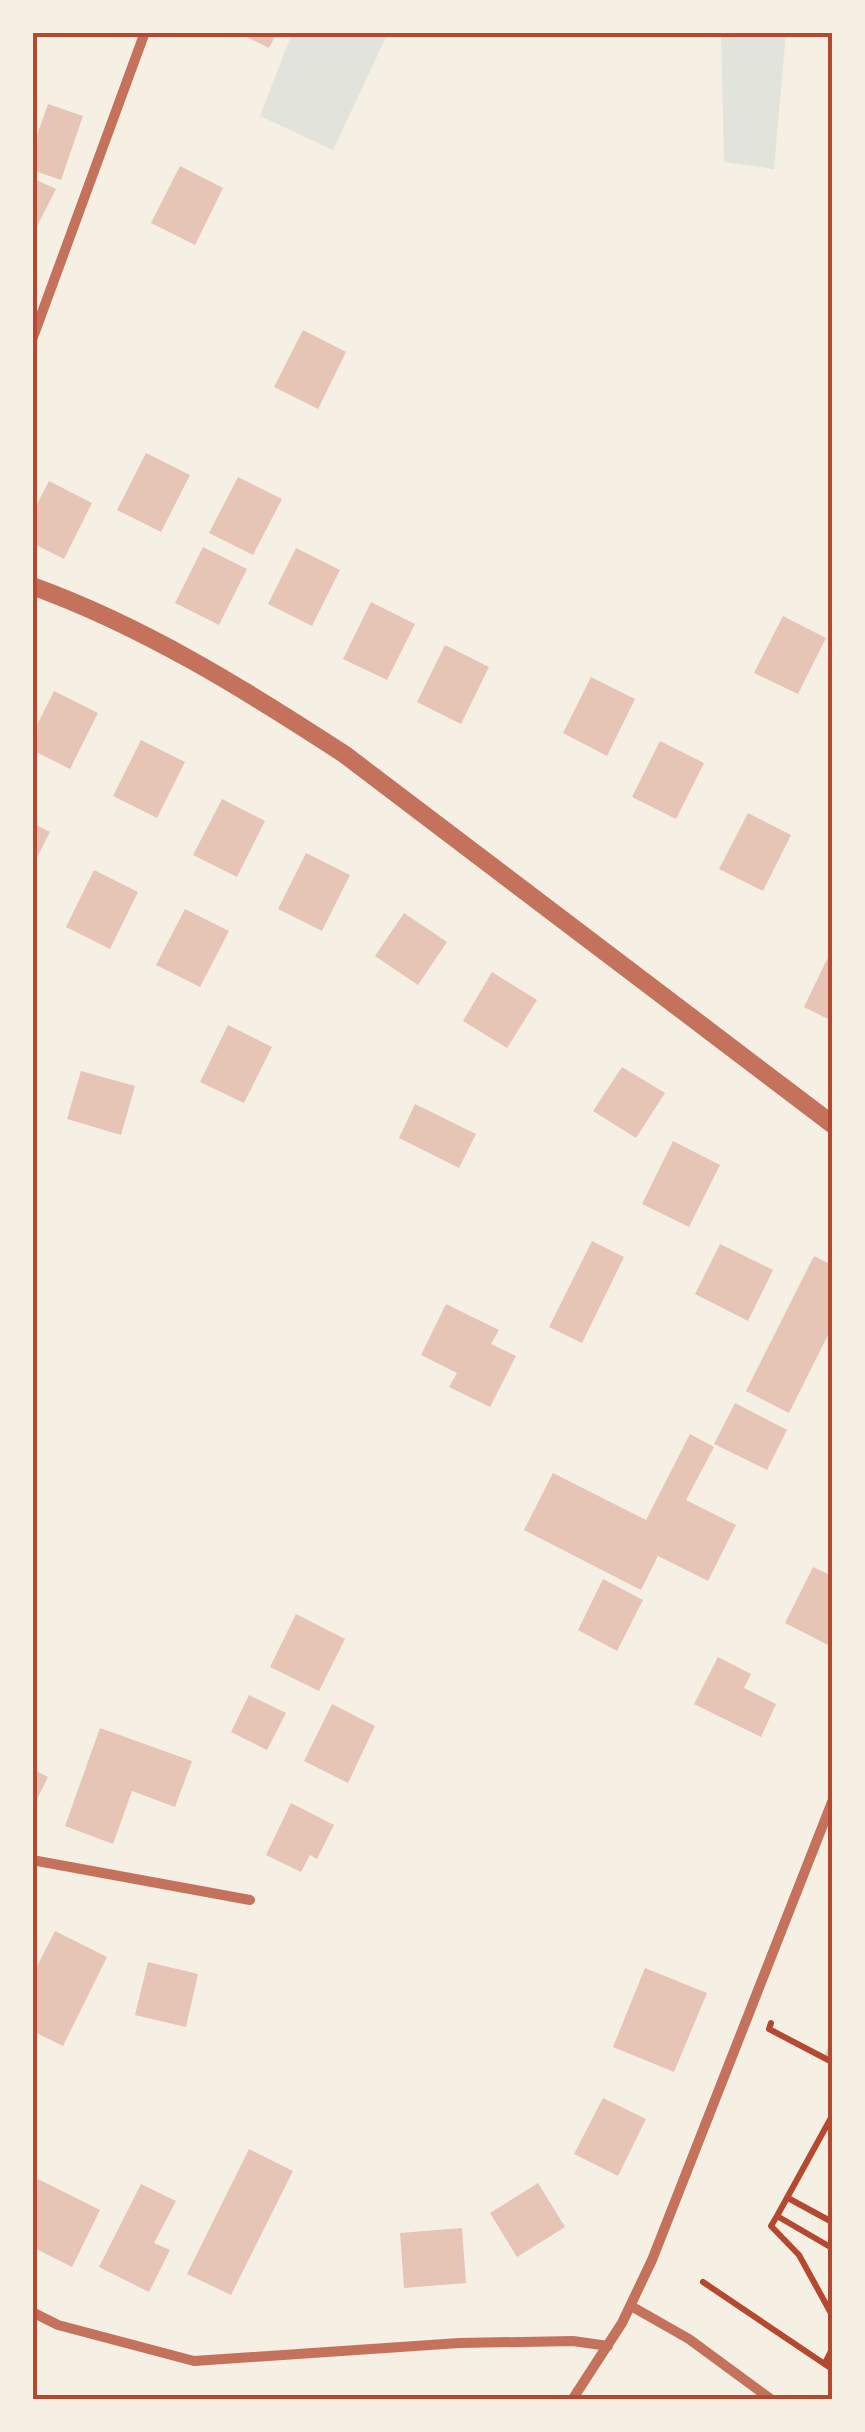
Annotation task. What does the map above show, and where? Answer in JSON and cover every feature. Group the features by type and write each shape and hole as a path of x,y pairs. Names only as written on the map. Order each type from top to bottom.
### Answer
{"street":[{"path":"32,340 144,32"},
{"path":"32,586 80,604 166,648 261,700 344,754 832,1124"},
{"path":"572,2400 631,2306 832,1802"},
{"path":"32,1876 36,1861 250,1900"},
{"path":"631,2306 689,2339 772,2400"},
{"path":"32,2312 58,2325 194,2361 459,2343 572,2340 608,2346"}],"path":[{"path":"776,2011 769,2028 832,2062"},
{"path":"832,2116 771,2226 799,2254 832,2315"},
{"path":"788,2198 832,2222"},
{"path":"777,2216 832,2248"},
{"path":"703,2282 832,2369"},
{"path":"824,2363 832,2349"}],"shaded area":[{"path":"292,33 388,33 333,150 260,116"},
{"path":"721,33 786,33 774,169 724,162"}],"building":[{"path":"237,32 277,32 269,48"},
{"path":"48,104 83,116 61,180 32,170 32,149"},
{"path":"180,166 223,188 195,245 151,223"},
{"path":"32,178 56,189 32,236"},
{"path":"303,330 346,352 318,409 274,387"},
{"path":"146,453 190,475 161,532 117,510"},
{"path":"238,477 282,499 253,555 209,533"},
{"path":"49,481 92,503 64,559 32,543 32,514"},
{"path":"203,547 247,569 219,625 175,603"},
{"path":"296,548 340,570 312,626 268,604"},
{"path":"371,602 415,624 387,680 343,659"},
{"path":"783,616 826,638 798,694 754,673"},
{"path":"445,645 489,667 461,724 417,702"},
{"path":"591,677 635,699 607,756 563,733"},
{"path":"54,691 98,713 70,769 32,750 32,735"},
{"path":"141,740 185,762 157,818 113,796"},
{"path":"660,741 704,763 676,819 632,797"},
{"path":"222,799 265,821 237,877 193,855"},
{"path":"748,813 791,835 763,891 719,869"},
{"path":"32,823 50,832 32,867"},
{"path":"306,853 350,875 322,931 278,909"},
{"path":"94,870 138,892 110,949 66,927"},
{"path":"185,909 229,931 200,987 156,965"},
{"path":"404,913 447,942 418,985 375,956"},
{"path":"832,949 832,1021 804,1007"},
{"path":"492,972 537,1000 507,1048 463,1021"},
{"path":"228,1025 272,1047 244,1103 200,1082"},
{"path":"622,1067 665,1093 636,1138 593,1111"},
{"path":"81,1071 135,1086 121,1135 67,1119"},
{"path":"415,1104 476,1134 459,1168 399,1138"},
{"path":"673,1141 720,1165 689,1227 642,1204"},
{"path":"592,1241 624,1257 582,1343 549,1327"},
{"path":"720,1244 773,1270 748,1321 695,1294"},
{"path":"814,1256 832,1265 832,1327 789,1413 746,1391"},
{"path":"446,1304 499,1330 491,1344 516,1356 490,1407 449,1387 457,1373 421,1355"},
{"path":"735,1403 787,1430 767,1470 714,1444"},
{"path":"690,1434 714,1447 686,1500 736,1525 708,1581 658,1556 641,1590 524,1530 553,1473 646,1520"},
{"path":"813,1567 832,1576 832,1636 828,1645 785,1623"},
{"path":"603,1579 643,1600 617,1651 578,1630"},
{"path":"296,1614 345,1639 319,1691 270,1667"},
{"path":"718,1657 751,1674 744,1688 776,1704 761,1737 694,1704"},
{"path":"249,1695 286,1713 267,1750 231,1732"},
{"path":"332,1704 375,1726 348,1783 304,1761"},
{"path":"100,1728 192,1761 175,1807 132,1791 113,1844 65,1826"},
{"path":"32,1769 48,1777 32,1809"},
{"path":"291,1803 334,1825 317,1859 310,1855 301,1872 266,1855"},
{"path":"55,1931 107,1957 63,2046 32,2031 32,1976"},
{"path":"148,1962 198,1974 186,2027 135,2015"},
{"path":"645,1968 707,1993 674,2072 613,2047"},
{"path":"603,2098 646,2119 618,2176 574,2154"},
{"path":"249,2149 293,2171 231,2295 187,2274"},
{"path":"38,2179 100,2210 72,2267 32,2247 32,2190"},
{"path":"538,2183 565,2227 517,2257 490,2213"},
{"path":"141,2184 176,2201 154,2243 170,2250 149,2292 99,2267"},
{"path":"462,2228 466,2283 404,2288 400,2233"}],"waterway":[{"path":"830,2055 832,2051"}]}
